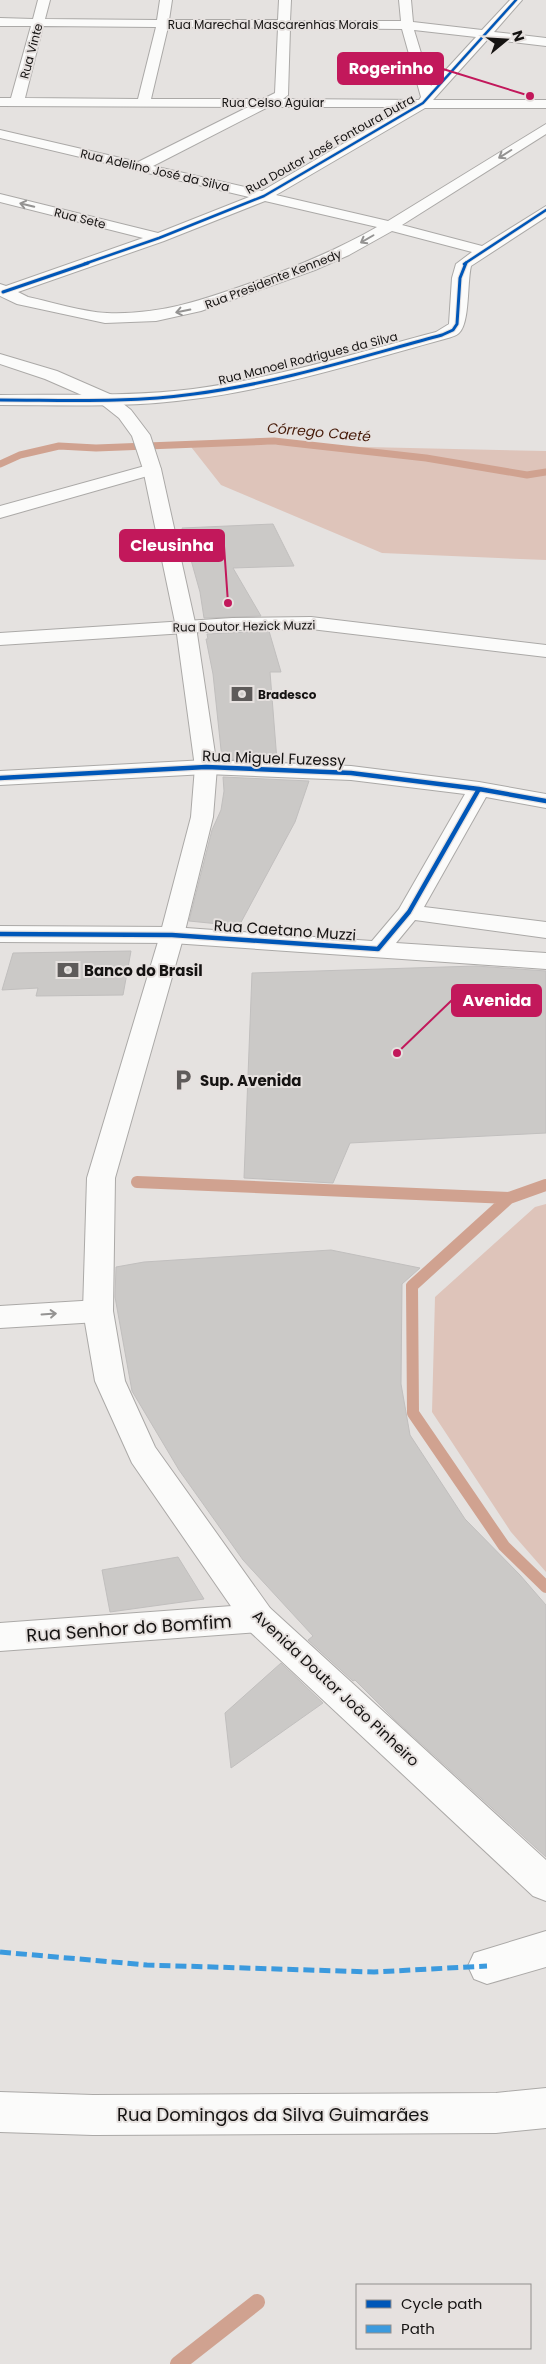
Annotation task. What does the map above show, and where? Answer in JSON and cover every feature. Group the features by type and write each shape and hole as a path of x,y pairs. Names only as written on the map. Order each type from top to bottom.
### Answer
{"street":[{"name":"Rua Vinte","path":"17,102 44,0"},
{"path":"144,102 163,23 166,0"},
{"path":"140,167 278,97 282,91 285,0"},
{"path":"405,0 407,25 425,100"},
{"name":"Rua Doutor José Fontoura Dutra","path":"2,290 159,238 264,196 425,100 516,0"},
{"name":"Rua Marechal Mascarenhas Morais","path":"0,22 407,25 546,42"},
{"name":"Rua Celso Aguiar","path":"0,102 425,100 546,104"},
{"name":"Rua Presidente Kennedy","path":"2,290 24,301 105,318 156,316 195,308 310,267 344,252 390,226 546,128"},
{"name":"Rua Adelino José da Silva","path":"0,134 390,226 485,251"},
{"name":"Rua Sete","path":"0,198 159,238"},
{"name":"Rua Manoel Rodrigues da Silva","path":"0,400 147,399 194,394 250,384 442,335 453,330 457,324 461,270 464,264 546,210"},
{"name":"Avenida Doutor João Pinheiro","path":"0,359 51,375 106,399 125,414 141,435 151,467 186,627 206,767 202,816 172,935 101,1178 98,1310 110,1381 143,1454 258,1618 546,1884"},
{"path":"0,512 151,467"},
{"name":"Rua Doutor Hezick Muzzi","path":"0,639 186,627 311,623 546,651"},
{"name":"Rua Miguel Fuzessy","path":"0,778 206,767 351,774 479,789 546,801"},
{"path":"378,949 409,912 479,789"},
{"path":"409,912 546,930"},
{"path":"431,953 445,916"},
{"name":"Rua Caetano Muzzi","path":"0,934 172,935 546,961"},
{"path":"0,1317 98,1310"},
{"name":"Rua Senhor do Bomfim","path":"0,1637 258,1618"},
{"path":"487,1966 546,1949"},
{"name":"Rua Domingos da Silva Guimarães","path":"0,2112 93,2115 487,2113 546,2108"}],"shaded area":[{"path":"188,443 546,451 546,560 382,553 221,485"},
{"path":"546,1204 546,1572 511,1532 432,1412 435,1297 535,1207"}],"building":[{"path":"273,524 294,566 233,568 261,616 204,618 200,592 182,528"},
{"path":"269,631 281,672 270,672 277,761 222,759 213,674 206,639 208,639 207,634"},
{"path":"223,777 309,781 295,822 239,926 189,921 212,830 221,810 224,791"},
{"name":"Banco do Brasil","path":"131,951 123,995 36,996 38,988 2,990 13,953"},
{"path":"476,966 546,971 546,1133 350,1143 333,1183 244,1178 252,973"},
{"path":"331,1250 420,1268 402,1284 401,1384 410,1435 465,1519 520,1575 546,1605 546,1857 395,1720 355,1680 353,1681 308,1640 313,1636 243,1560 179,1470 132,1391 115,1297 116,1267 144,1262"},
{"path":"178,1557 204,1599 110,1612 102,1570"},
{"path":"281,1663 323,1703 231,1768 225,1713"}],"waterway":[{"name":"Córrego Caeté","path":"0,464 20,455 59,446 96,448 274,441 426,458 527,475 546,472"},
{"path":"137,1182 509,1198"},
{"path":"509,1198 546,1185"},
{"path":"509,1198 412,1286 413,1413 504,1546 546,1587"},
{"path":"178,2364 257,2302"}],"marked path":[{"path":"0,1952 147,1965 374,1972 487,1966"}],"cycle path":[{"path":"3,292 159,238 264,196 423,103 516,0"},
{"path":"0,400 121,400 194,394 288,376 442,335 453,330 457,324 460,278 464,264 546,210"},
{"path":"0,778 206,767 351,773 479,789 546,801"},
{"path":"0,934 172,935 378,949 409,912 479,789"}],"place":[{"name":"Rogerinho","path":"530,96"},
{"name":"Cleusinha","path":"228,603"},
{"name":"Bradesco","path":"242,694"},
{"name":"Banco do Brasil","path":"68,970"},
{"name":"Avenida","path":"397,1053"},
{"name":"Sup. Avenida","path":"183,1080"}]}
